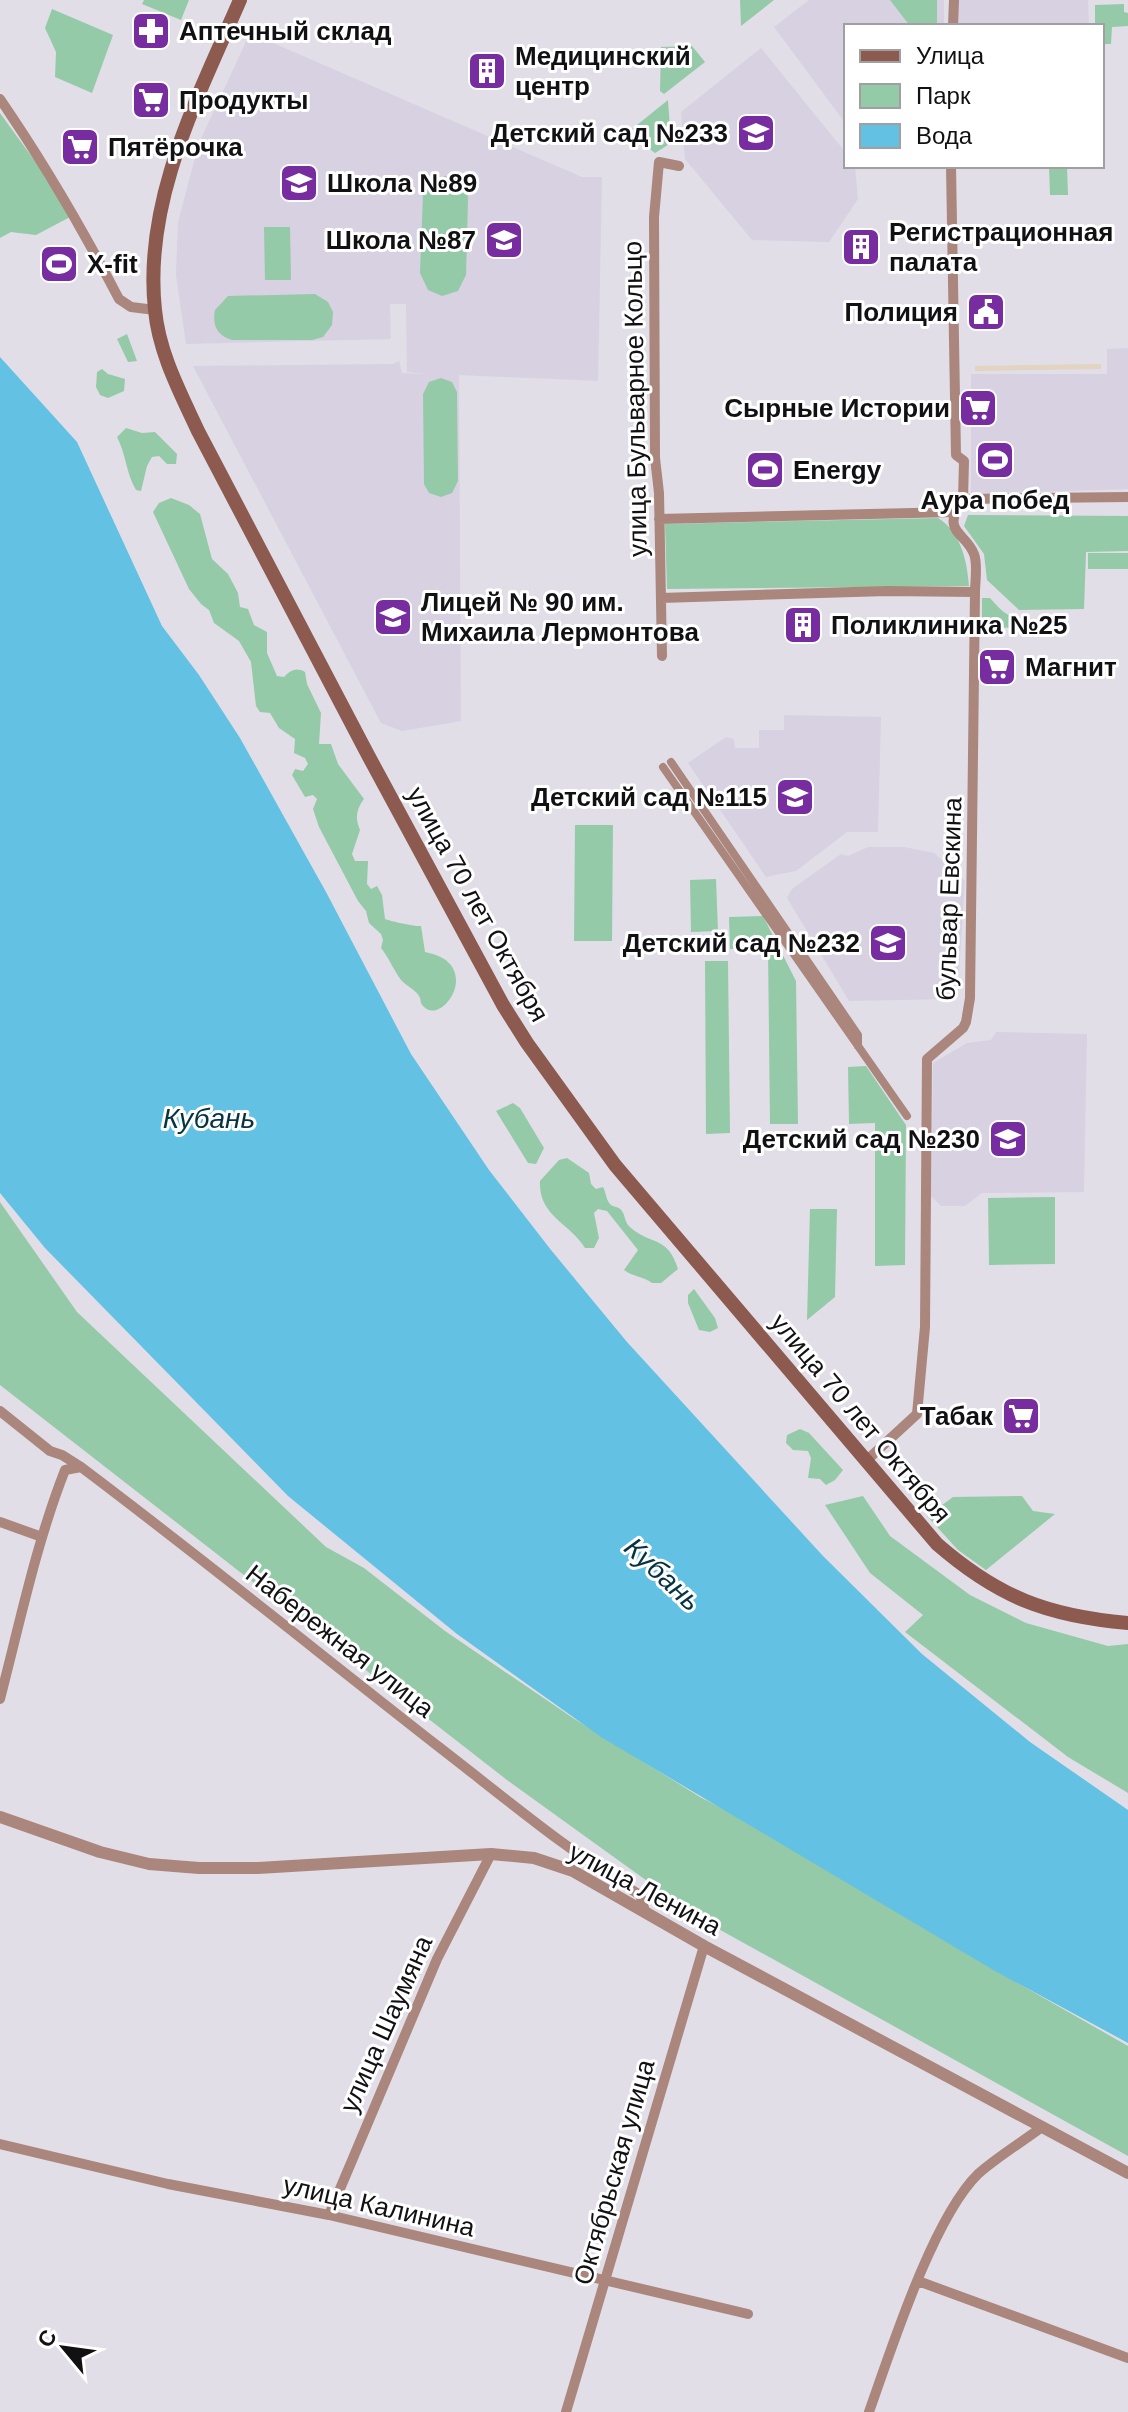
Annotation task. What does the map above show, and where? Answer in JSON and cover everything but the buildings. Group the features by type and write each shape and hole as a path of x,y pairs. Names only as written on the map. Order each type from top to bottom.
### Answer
{"main road":[{"name":"улица 70 лет Октября","path":"240,0 186,128 164,192 156,231 155,310 172,374 198,431 503,1005 564,1097 615,1165 937,1544 969,1572 1030,1603 1058,1613 1128,1623"}],"street":[{"path":"953,24 954,0"},
{"path":"0,99 74,213 119,299 131,307 155,310"},
{"name":"улица Бульварное Кольцо","path":"662,656 655,458 654,217 659,162 679,166"},
{"path":"659,519 955,512 963,499 964,461 956,455 951,168"},
{"path":"963,499 1128,497"},
{"name":"бульвар Евскина","path":"866,1461 917,1414 925,1327 927,1059 963,1028 970,998 974,555 955,532 955,512"},
{"path":"661,598 887,591 975,592"},
{"path":"667,765 907,1116"},
{"name":"Набережная улица","path":"0,1411 50,1451 81,1467 542,1827 640,1895 645,1911"},
{"path":"50,1451 65,1470"},
{"path":"65,1470 81,1467"},
{"path":"0,1699 42,1537 65,1470"},
{"path":"0,1522 42,1537"},
{"name":"улица Ленина","path":"0,1817 100,1852 149,1864 199,1868 258,1868 491,1854 534,1858 573,1871 704,1946 1128,2173"},
{"name":"улица Шаумяна","path":"329,2215 437,1959 491,1854"},
{"name":"Октябрьская улица","path":"566,2412 704,1946"},
{"path":"869,2412 918,2281 945,2220 977,2175 1042,2127"},
{"name":"улица Калинина","path":"0,2144 168,2184 329,2215 748,2314"},
{"path":"918,2281 1128,2358"}],"shaded area":[{"path":"809,0 944,0 944,24 844,24 844,121 774,27"},
{"path":"957,0 1088,0 1089,24 957,24"},
{"path":"250,33 582,177 602,177 598,381 459,375 461,721 402,731 381,723 193,366 393,364 399,361 402,373 426,374 407,372 406,304 390,304 391,339 186,344 176,275 178,222 199,143"},
{"name":"Детский сад №233","path":"761,48 844,151 844,168 855,168 858,199 829,242 752,240 685,159 681,112"},
{"path":"1128,348 1128,489 971,494 971,374 1107,374 1107,349"},
{"path":"1101,364 1101,369 975,371 975,366"},
{"name":"Детский сад №115","path":"784,715 881,717 878,832 847,832 796,871 766,877 688,763 726,737 734,739 735,748 759,748 759,730 784,730"},
{"name":"Детский сад №232","path":"868,847 904,847 934,853 965,881 959,971 953,999 849,1001 787,898 792,889 841,854 848,856"},
{"name":"Детский сад №230","path":"996,1032 1087,1034 1084,1192 982,1193 965,1206 941,1206 931,1196 933,1063 967,1043 991,1040"}],"green space":[{"path":"144,0 189,0 181,20 142,4"},
{"path":"740,0 774,0 741,26"},
{"path":"890,0 937,0 937,24 908,24"},
{"path":"1124,4 1124,12 1128,13 1128,26 1112,27 1111,44 1104,44 1104,24 1095,24 1095,5"},
{"path":"52,9 113,35 92,93 55,77 56,52 45,28"},
{"path":"692,46 705,62 664,94 660,91 661,47"},
{"path":"668,100 671,143 655,153 627,133"},
{"path":"0,113 50,182 70,217 36,235 11,232 0,238"},
{"path":"1049,168 1067,168 1068,195 1050,195"},
{"path":"445,176 461,183 468,199 466,275 458,291 442,296 428,290 420,273 423,194 431,181"},
{"path":"264,227 290,227 291,280 265,280"},
{"path":"315,294 328,302 333,312 332,325 323,337 312,340 232,340 219,333 215,325 215,310 228,296"},
{"path":"127,334 137,361 128,362 117,339"},
{"path":"102,369 125,379 124,391 108,398 100,395 96,387 97,372"},
{"path":"441,378 452,382 457,392 458,481 452,493 441,497 429,493 424,484 423,394 429,382"},
{"path":"126,428 142,433 155,432 177,454 176,464 167,464 159,456 152,457 141,491 136,490 133,484 117,437"},
{"path":"171,498 189,505 200,514 212,559 228,574 238,593 240,607 248,609 254,625 267,632 267,653 277,676 284,677 296,670 305,672 307,684 321,713 319,744 331,744 338,764 364,799 357,814 360,830 352,854 355,861 368,861 367,884 371,889 377,886 382,895 385,919 421,926 425,952 443,958 453,968 456,979 454,991 441,1008 432,1011 424,1007 417,994 401,980 381,948 381,934 369,923 366,911 319,827 313,809 317,799 313,795 305,797 292,775 295,769 303,771 308,764 305,758 294,753 295,739 279,728 270,713 260,712 256,706 251,662 239,641 214,623 209,610 189,589 153,512 159,503"},
{"path":"968,515 1128,516 1128,551 1086,552 1084,609 1019,610 987,580 984,554 964,526"},
{"path":"938,518 957,539 967,567 969,586 667,589 665,524"},
{"path":"1088,553 1128,553 1128,569 1088,569"},
{"path":"982,598 990,598 1006,614 1019,618 1019,628 982,627"},
{"path":"575,825 613,825 612,941 574,941"},
{"path":"716,879 718,931 691,932 690,880"},
{"path":"763,916 796,981 798,1124 770,1124 768,949 730,949 729,917"},
{"path":"705,961 728,961 730,1133 706,1134"},
{"path":"866,1066 906,1125 905,1265 875,1266 875,1123 849,1124 848,1067"},
{"path":"513,1103 520,1108 544,1148 536,1164 528,1163 496,1111"},
{"path":"567,1158 589,1173 591,1184 596,1189 603,1187 609,1203 621,1210 631,1228 669,1251 678,1269 661,1283 652,1283 624,1270 638,1250 607,1211 598,1209 594,1213 599,1238 594,1248 585,1248 550,1211 541,1193 540,1181 559,1160"},
{"path":"1055,1197 1055,1264 989,1265 988,1198"},
{"path":"0,1202 77,1312 326,1547 364,1568 445,1631 573,1718 700,1797 784,1840 1028,1989 1128,2046 1128,2156 697,1917 507,1780 0,1385"},
{"path":"810,1209 837,1209 835,1297 807,1320"},
{"path":"694,1289 715,1318 718,1328 710,1332 699,1330 688,1303 688,1295"},
{"path":"800,1429 809,1433 843,1470 835,1480 826,1485 820,1479 808,1478 811,1458 808,1451 793,1450 786,1443 787,1435"},
{"path":"863,1496 890,1536 970,1595 1026,1623 1108,1646 1128,1644 1128,1793 1068,1757 905,1632 923,1615 870,1573 825,1505"},
{"path":"1022,1496 1033,1511 1055,1514 986,1570 958,1550 927,1516 953,1497"}],"water":[{"name":"Кубань","path":"0,357 77,442 162,626 240,738 411,1054 489,1170 551,1250 627,1342 823,1556 922,1654 1030,1742 1128,1810 1128,2043 995,1971 601,1737 457,1634 288,1496 45,1248 0,1193"}],"place":[{"name":"Аптечный склад","path":"151,31"},
{"name":"Медицинский центр","path":"487,71"},
{"name":"Продукты","path":"151,100"},
{"name":"Детский сад №233","path":"756,133"},
{"name":"Пятёрочка","path":"80,147"},
{"name":"Школа №89","path":"299,183"},
{"name":"Школа №87","path":"504,240"},
{"name":"Регистрационная палата","path":"861,247"},
{"name":"X-fit","path":"59,264"},
{"name":"Полиция","path":"986,312"},
{"name":"Сырные Истории","path":"978,408"},
{"name":"Аура побед","path":"995,460"},
{"name":"Energy","path":"765,470"},
{"name":"Лицей № 90 им. Михаила Лермонтова","path":"393,617"},
{"name":"Поликлиника №25","path":"803,625"},
{"name":"Магнит","path":"997,667"},
{"name":"Детский сад №115","path":"795,797"},
{"name":"Детский сад №232","path":"888,943"},
{"name":"Детский сад №230","path":"1008,1139"},
{"name":"Табак","path":"1021,1416"}]}
